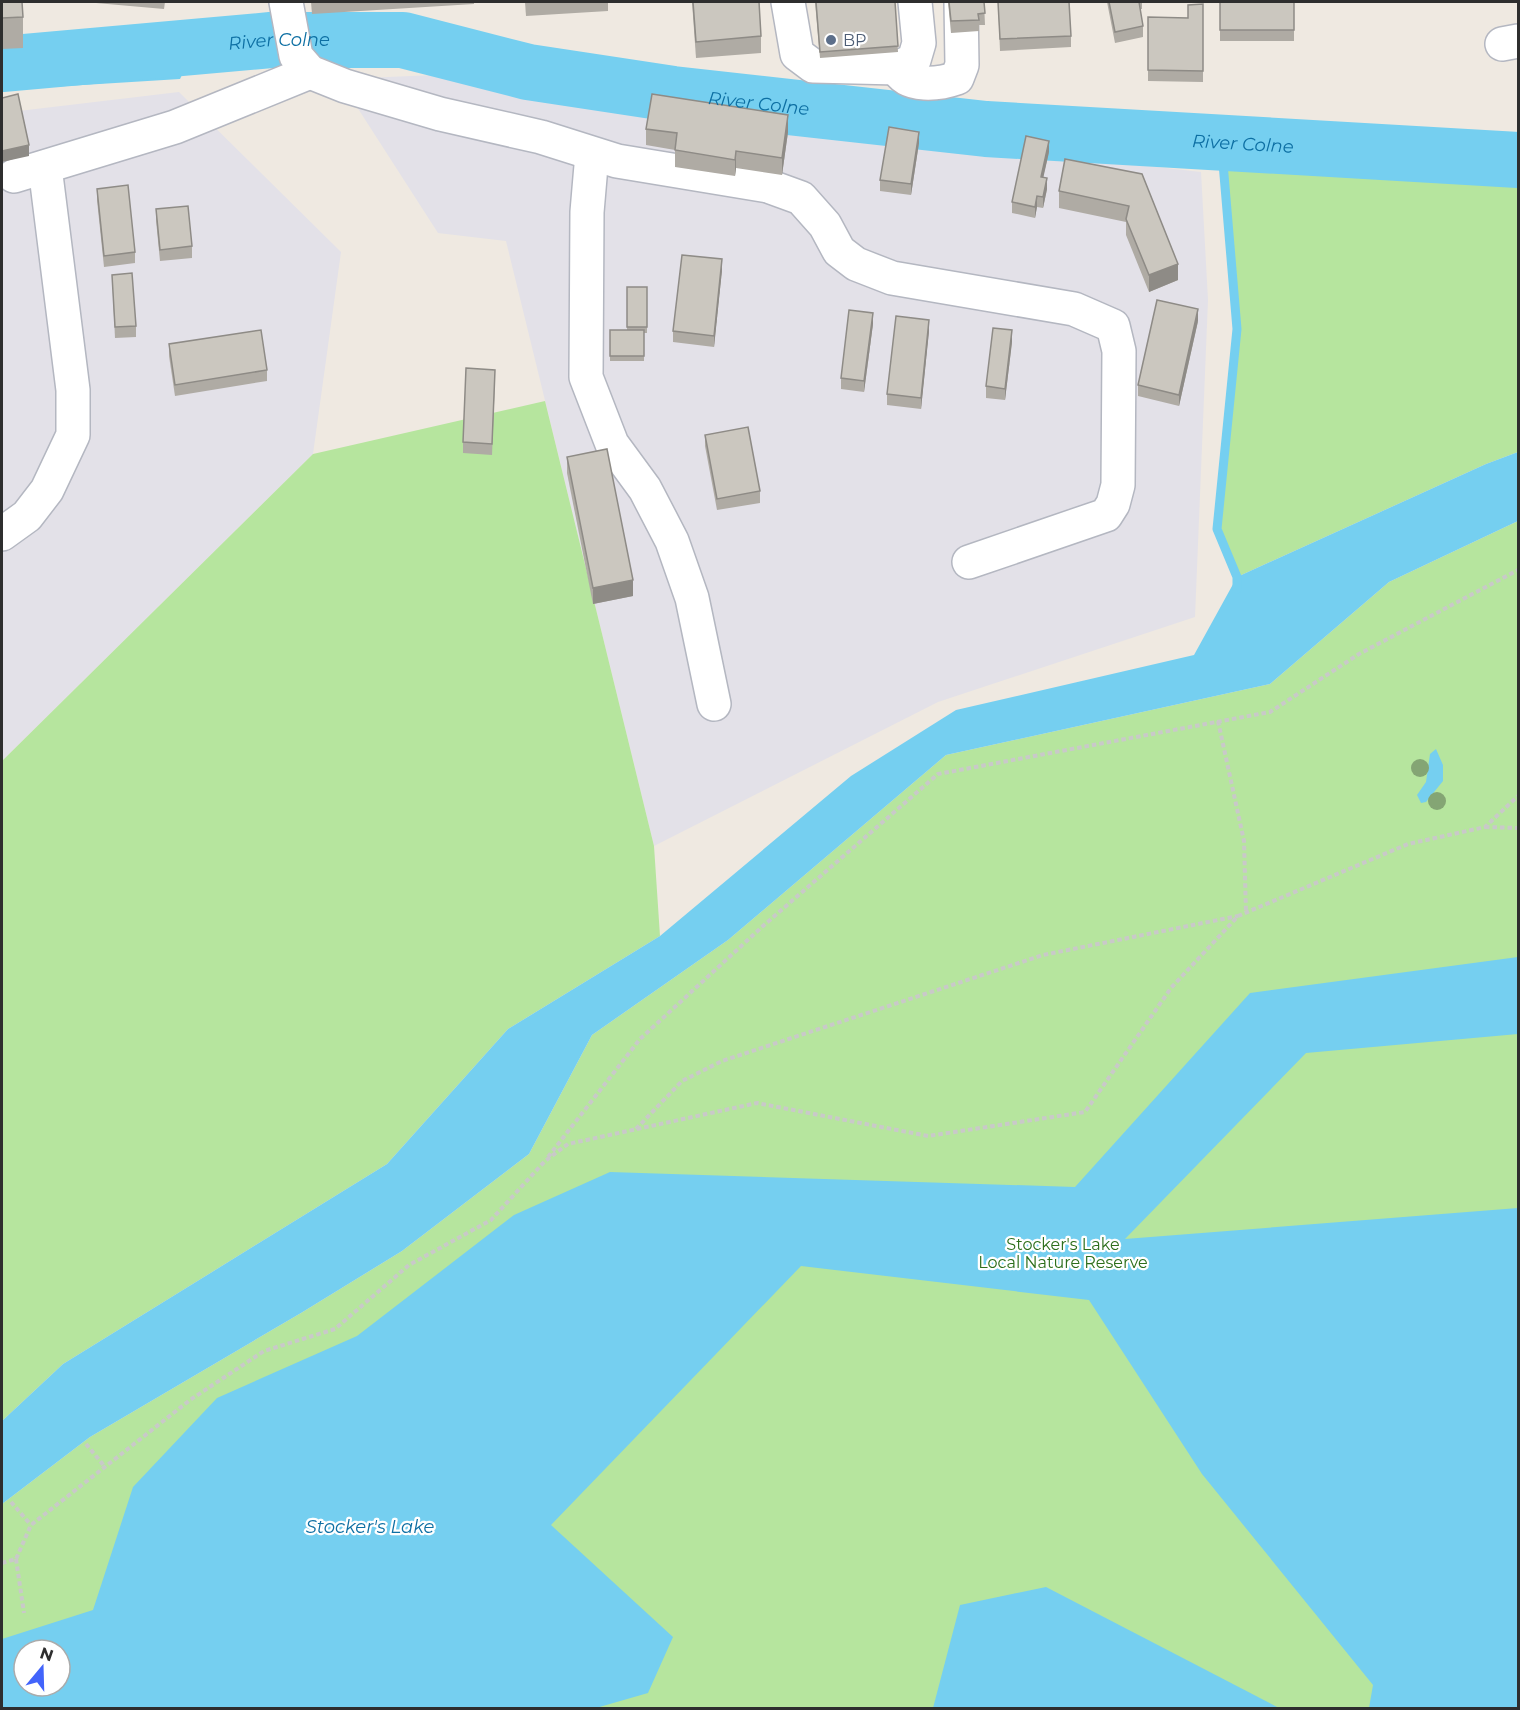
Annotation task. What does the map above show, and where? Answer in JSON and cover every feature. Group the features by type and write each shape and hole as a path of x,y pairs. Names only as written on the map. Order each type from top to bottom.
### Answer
{"lane":[{"path":"788,2 797,54 813,66 897,68 914,60 919,43 915,2"},
{"path":"897,68 900,74 910,81 941,84 957,78 962,65 961,2"},
{"path":"287,7 303,64 345,86 440,114 541,137 617,161 768,186 801,198 825,225 839,251 856,264 892,278 1074,309 1113,326 1119,351 1118,485 1113,504 1106,515 969,562"},
{"path":"14,176 175,128 303,64"},
{"path":"592,154 587,212 586,377 612,444 645,489 672,541 692,598 714,704"},
{"path":"2,534 27,516 46,490 73,435 73,390 45,167"}],"path":[{"path":"24,1613 16,1559 31,1525 190,1400 264,1351 334,1329 409,1265 491,1220 545,1161 640,1039 763,926 938,774 1270,712 1359,654 1518,570"},
{"path":"1218,721 1244,841 1246,913"},
{"path":"1485,827 1518,796"},
{"path":"635,1130 682,1081 722,1061 1043,955 1238,916 1408,844 1485,827 1518,828"},
{"path":"545,1161 568,1144 757,1103 928,1136 1086,1112 1171,988 1238,916"},
{"path":"86,1444 105,1467"},
{"path":"11,1502 31,1525"},
{"path":"2,1563 16,1559"}],"shaded area":[{"path":"436,75 769,123 1201,172 1208,300 1195,617 938,702 654,846 506,241 438,233 339,79"},
{"path":"179,92 341,252 313,454 2,761 2,113"}],"green space":[{"path":"1235,144 1518,165 1518,452 1486,464 1237,577 1217,529 1237,329 1223,163"},
{"path":"545,401 654,846 660,936 508,1029 387,1164 63,1364 2,1421 2,761 313,454"},
{"name":"Stocker's Lake Local Nature Reserve","path":"1518,521 1518,1708 2,1708 2,1504 90,1437 402,1251 529,1154 592,1035 728,940 946,755 1270,684 1389,582"}],"water":[{"path":"201,36 180,79 2,90 2,52"},
{"path":"1518,452 1518,521 1389,582 1270,684 946,755 728,940 592,1035 529,1154 402,1251 90,1437 2,1504 2,1421 63,1364 387,1164 508,1029 660,936 851,776 956,710 1194,655 1237,577 1486,464"},
{"path":"1436,749 1443,765 1443,781 1426,802 1421,803 1417,795 1426,782 1430,754"},
{"name":"Stocker's Lake","path":"1518,957 1518,1034 1306,1053 1125,1239 1518,1208 1518,1708 1369,1708 1373,1685 1202,1474 1089,1300 801,1266 551,1525 673,1637 648,1693 596,1708 2,1708 2,1639 93,1610 133,1487 217,1398 357,1336 514,1215 610,1172 1075,1187 1250,993"},
{"path":"1046,1587 1279,1708 933,1708 960,1605"}],"building":[{"path":"2,2 22,2 23,17 2,18"},
{"path":"693,2 759,2 761,36 696,42"},
{"path":"816,2 895,2 898,46 820,52"},
{"path":"949,2 984,2 985,13 978,14 979,20 951,21"},
{"path":"998,2 1069,2 1071,36 1000,39"},
{"path":"1109,2 1139,2 1143,26 1115,32"},
{"path":"1220,2 1294,2 1294,30 1220,30"},
{"path":"1203,4 1203,71 1148,70 1148,17 1188,18 1188,5"},
{"path":"18,94 29,145 2,151 2,98"},
{"path":"652,94 788,115 782,158 736,151 735,160 675,150 677,133 646,129"},
{"path":"889,127 919,132 911,184 880,180"},
{"path":"1026,136 1049,141 1041,177 1047,178 1043,197 1037,196 1035,207 1012,202"},
{"path":"1065,159 1142,174 1178,264 1149,275 1126,219 1129,206 1059,191"},
{"path":"128,185 135,252 104,256 97,189"},
{"path":"188,206 192,246 160,250 156,209"},
{"path":"682,255 722,259 714,336 673,331"},
{"path":"132,273 136,326 115,327 112,275"},
{"path":"627,287 647,287 647,327 627,327"},
{"path":"1157,300 1198,309 1179,395 1138,385"},
{"path":"849,310 873,313 864,381 841,378"},
{"path":"896,316 929,320 921,398 887,394"},
{"path":"993,328 1012,330 1005,389 986,386"},
{"path":"261,330 267,370 175,385 169,344"},
{"path":"610,330 644,330 644,356 610,356"},
{"path":"466,368 495,370 492,444 463,442"},
{"path":"748,427 760,491 717,499 705,435"},
{"path":"607,449 633,580 593,588 567,457"}],"waterway":[{"name":"River Colne","path":"2,64 271,40 403,40 528,72 673,94 986,129 1518,160"},
{"path":"1235,144 1223,163 1237,329 1217,529 1237,577 1237,589"}],"place":[{"name":"BP","path":"831,40"}]}
